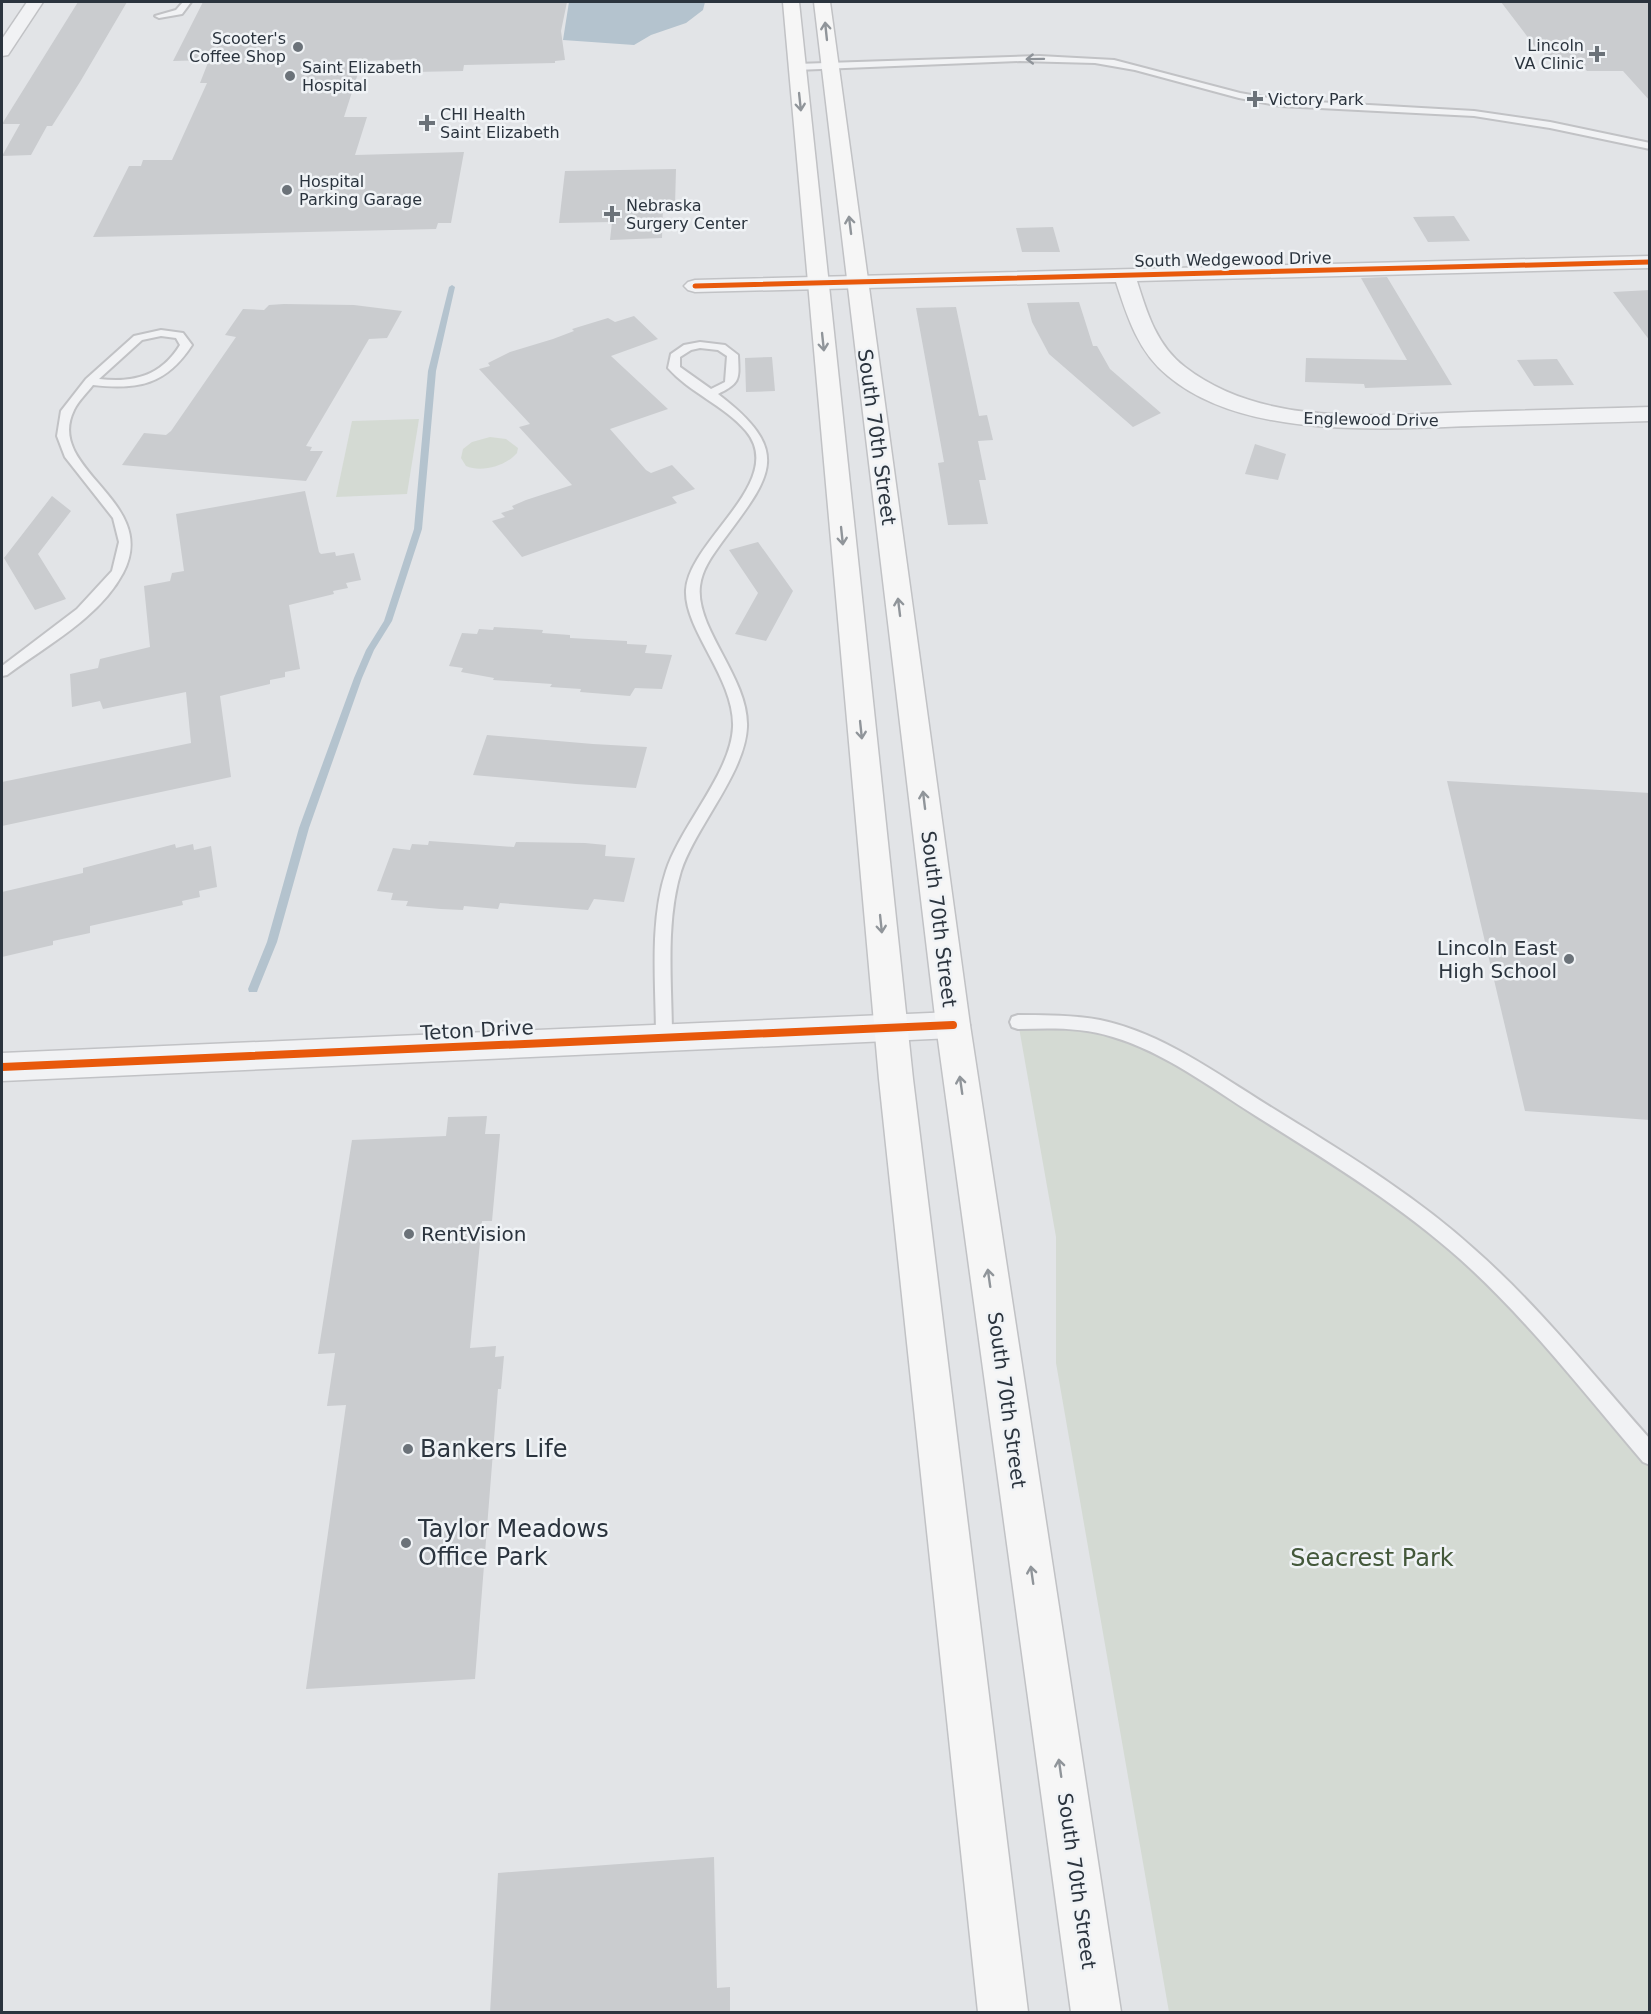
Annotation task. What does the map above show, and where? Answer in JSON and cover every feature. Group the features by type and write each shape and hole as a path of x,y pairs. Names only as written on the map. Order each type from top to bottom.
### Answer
{"main road":[{"name":"South 70th Street","path":"791,2 891,1029 1003,2013"},
{"name":"South 70th Street","path":"822,2 953,1025 1096,2013"}],"street":[{"path":"2,51 35,2"},
{"name":"South Wedgewood Drive","path":"695,286 1650,262"},
{"name":"Englewood Drive","path":"1124,275 1146,335 1158,353 1177,371 1202,388 1259,410 1327,422 1650,414"},
{"name":"Teton Drive","path":"2,1068 953,1025"}],"lane":[{"path":"159,16 179,12 187,2"},
{"path":"796,67 1086,67 1155,73 1223,92 1277,103 1331,108 1419,109 1486,114 1555,124 1650,146"},
{"path":"2,672 93,599 117,574 124,556 125,535 121,522 70,464 56,437 61,411 72,396 138,338 172,333 184,340 186,345 178,358 147,382 120,385 90,381"},
{"path":"664,1038 670,887 681,851 731,758 740,727 737,703 696,607 693,590 700,564 754,489 765,459 761,443 749,426 674,368 675,356 680,351 700,345 711,345 721,347 732,355 733,377 730,384 710,394"},
{"path":"1018,1022 1058,1021 1090,1024 1145,1043 1183,1062 1290,1128 1420,1215 1494,1279 1650,1455"}],"green space":[{"path":"419,419 407,494 336,497 352,421"},
{"path":"490,437 506,439 518,448 517,453 506,462 493,467 479,469 466,466 461,458 463,449 472,442"},
{"name":"Seacrest Park","path":"1018,1022 1090,1024 1183,1062 1459,1246 1649,1455 1649,2012 1169,2012 1056,1363 1056,1237"}],"shaded area":[{"path":"569,2 705,2 703,10 686,23 651,35 634,45 563,40"}],"building":[{"path":"78,2 127,2 80,82 52,126 47,126 31,155 2,156 20,124 2,124"},
{"path":"203,2 567,2 561,31 565,60 555,61 555,63 464,65 463,71 414,72 417,59 362,61 344,117 367,117 355,155 464,152 451,223 438,223 436,229 93,237 129,166 141,166 143,160 172,160 207,83 200,83 209,60 173,61"},
{"name":"Lincoln VA Clinic","path":"1501,2 1650,2 1650,101 1623,71 1587,71 1577,60 1549,60 1539,48 1536,48"},
{"name":"Nebraska Surgery Center","path":"676,169 675,206 663,206 662,238 610,240 612,222 559,223 565,171"},
{"path":"1454,216 1470,241 1428,242 1413,217"},
{"path":"1053,227 1060,252 1022,252 1016,228"},
{"path":"1387,277 1452,385 1365,388 1364,384 1305,382 1306,358 1407,360 1361,278"},
{"path":"1650,290 1650,341 1613,292"},
{"path":"1079,302 1093,346 1097,346 1110,369 1161,413 1133,427 1049,354 1032,322 1027,303"},
{"path":"269,305 354,305 402,311 387,338 369,339 306,446 312,447 310,451 323,451 306,481 122,465 144,433 166,435 171,431 236,337 225,335 243,309 264,310"},
{"path":"956,307 979,416 987,415 993,440 978,441 986,480 979,480 988,524 948,525 938,463 944,462 916,308"},
{"path":"634,316 658,339 611,356 668,409 610,429 646,470 651,473 672,465 695,489 672,497 677,503 522,557 492,521 505,517 501,513 514,509 512,506 572,485 519,427 530,424 479,369 490,366 488,363 510,352 574,331 572,329 608,318 615,322"},
{"path":"772,357 775,391 746,392 745,358"},
{"path":"1557,359 1574,385 1534,386 1517,360"},
{"path":"1255,444 1286,454 1278,480 1245,474"},
{"path":"305,491 319,552 321,554 335,552 336,556 354,553 361,580 346,583 348,588 333,591 334,594 289,605 300,669 285,672 285,677 270,680 270,684 220,696 231,777 2,826 2,782 191,743 186,692 103,709 100,701 72,707 70,674 98,668 100,659 150,647 144,586 170,581 172,573 184,571 176,514"},
{"path":"52,496 71,511 38,554 66,599 35,610 4,558"},
{"path":"758,542 793,591 766,641 735,634 758,593 729,550"},
{"path":"494,627 543,630 542,633 570,635 570,638 627,641 627,644 647,645 645,653 672,655 662,689 635,688 630,696 580,692 581,689 550,687 552,684 493,680 494,678 461,672 463,668 449,666 462,633 477,634 479,629 493,630"},
{"path":"487,735 647,747 636,788 473,775"},
{"name":"Lincoln East High School","path":"1447,781 1650,793 1650,1120 1525,1111"},
{"path":"429,841 514,847 516,842 585,843 606,845 605,856 635,858 624,902 594,899 588,910 500,903 498,909 464,906 463,910 406,906 408,901 391,900 393,893 377,891 393,848 410,850 412,844 428,845"},
{"path":"175,844 176,848 193,844 194,850 211,846 217,887 199,891 200,897 182,901 183,905 90,926 90,933 53,941 53,945 2,957 2,892 83,873 83,868"},
{"name":"Taylor Meadows Office Park","path":"487,1116 485,1134 500,1134 492,1221 482,1221 470,1348 496,1346 495,1357 504,1356 501,1389 498,1389 475,1679 306,1689 346,1405 327,1406 335,1353 318,1354 352,1140 446,1136 448,1117"},
{"path":"714,1857 717,1988 730,1987 730,2013 490,2013 498,1873"}],"waterway":[{"path":"253,989 272,942 304,828 358,678 370,650 388,621 418,529 432,371 452,287"}],"cycle path":[{"path":"695,286 1650,262"},
{"path":"2,1067 953,1025"}],"place":[{"name":"Scooter's Coffee Shop","path":"298,47"},
{"name":"Lincoln VA Clinic","path":"1597,54"},
{"name":"Saint Elizabeth Hospital","path":"290,76"},
{"name":"Victory Park","path":"1255,99"},
{"name":"CHI Health Saint Elizabeth","path":"427,123"},
{"name":"Hospital Parking Garage","path":"287,190"},
{"name":"Nebraska Surgery Center","path":"612,214"},
{"name":"Lincoln East High School","path":"1569,959"},
{"name":"RentVision","path":"409,1234"},
{"name":"Bankers Life","path":"408,1449"},
{"name":"Taylor Meadows Office Park","path":"406,1543"}]}
